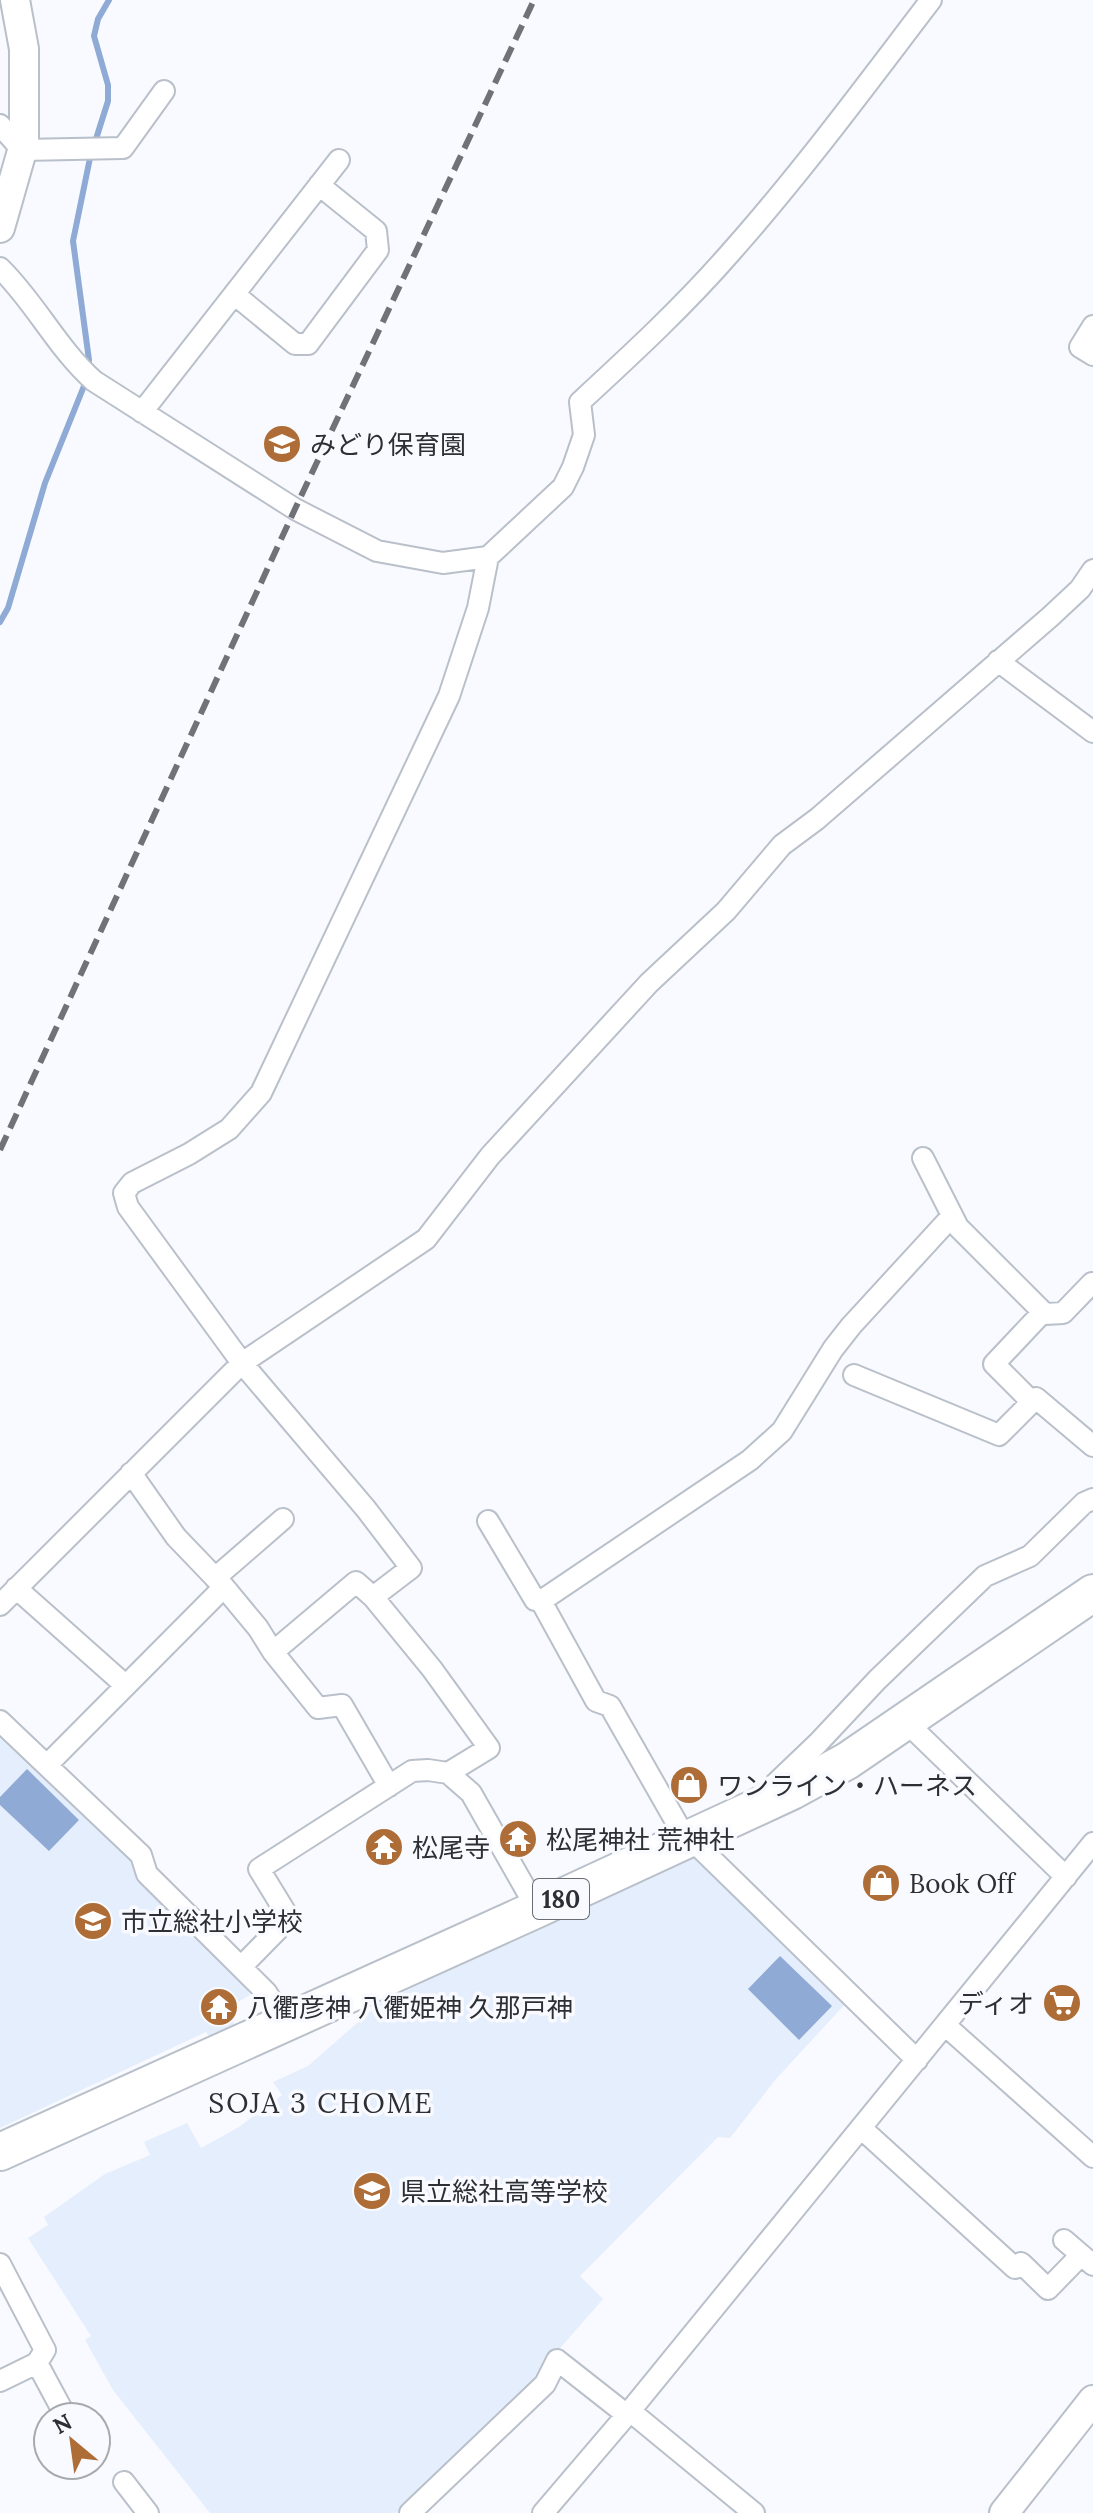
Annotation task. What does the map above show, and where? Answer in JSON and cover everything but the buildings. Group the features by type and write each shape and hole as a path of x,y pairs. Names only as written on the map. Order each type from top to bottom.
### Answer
{"highway":[{"name":"180","path":"0,2152 769,1802 847,1761 1093,1593"}],"main road":[{"path":"0,228 5,194 22,150 25,108 24,49 15,0"},
{"path":"1004,2513 1093,2400"}],"street":[{"path":"0,268 14,282 75,364 94,381 295,509 377,551 443,563 488,557 563,487 584,435 580,402 670,318 731,252 818,148 931,0"},
{"path":"0,125 22,150 123,148 164,91"},
{"path":"142,412 339,160"},
{"path":"234,294 295,344 308,344 378,250 376,231 319,185"},
{"path":"1093,326 1080,347 1093,355"},
{"path":"373,1597 411,1568 366,1509 242,1363 128,1207 124,1193 132,1183 229,1129 261,1093 449,696 478,608 488,557"},
{"path":"0,1605 242,1363 426,1239 490,1156 649,983 726,911 782,845 817,819 1080,589 1093,570"},
{"path":"998,661 1093,732"},
{"path":"923,1158 958,1227 1045,1314 1063,1313 1092,1283"},
{"path":"488,1521 535,1600 541,1601 750,1460 782,1431 833,1349 851,1326 952,1216"},
{"path":"1032,1402 994,1364 1043,1312"},
{"path":"854,1375 999,1435 1036,1398 1093,1446"},
{"path":"131,1473 176,1537 258,1628 318,1708 342,1705 389,1786"},
{"path":"769,1802 773,1786 985,1576 1030,1556 1084,1503 1093,1499"},
{"path":"47,1765 283,1519"},
{"path":"273,1652 356,1582 373,1597 432,1669 489,1748 448,1773"},
{"path":"16,1588 125,1685"},
{"path":"541,1601 596,1701 610,1706 689,1840 917,2060"},
{"path":"0,1721 141,1855 147,1874 266,1992 286,2023"},
{"path":"905,1721 1066,1877"},
{"path":"241,1967 289,1918 259,1869 412,1771 448,1773 471,1793 537,1909"},
{"path":"543,2513 946,2026 1093,1843"},
{"path":"946,2026 1093,2157"},
{"path":"861,2128 1015,2268 1021,2263 1048,2289 1087,2260 1064,2240"},
{"path":"0,2264 45,2350 37,2363 0,2381"},
{"path":"410,2513 545,2384 557,2360 754,2513"},
{"path":"37,2363 57,2401"},
{"path":"124,2482 148,2513"}],"shaded area":[{"name":"市立総社小学校","path":"0,1733 135,1859 236,1970 250,1995 226,2009 235,2026 210,2038 206,2032 0,2128"},
{"name":"県立総社高等学校","path":"696,1856 847,2002 776,2079 730,2138 718,2137 580,2276 603,2299 555,2354 539,2384 396,2513 210,2513 113,2390 85,2340 91,2336 28,2238 48,2225 44,2217 105,2174 150,2155 144,2142 187,2123 201,2148 239,2127 282,2095 273,2082 308,2066 380,2003"}],"water":[{"path":"27,1769 79,1820 49,1851 0,1805 0,1797"},
{"path":"780,1956 832,2006 799,2040 748,1989"}],"waterway":[{"path":"88,370 73,241 90,158 108,101 108,85 94,36 98,19 109,0"},
{"path":"0,622 8,608 45,483 86,381"}],"railway":[{"path":"0,1150 295,509 534,0"}],"place":[{"name":"みどり保育園","path":"282,444"},
{"name":"ワンライン・ハーネス","path":"689,1785"},
{"name":"松尾神社 荒神社","path":"518,1839"},
{"name":"松尾寺","path":"384,1847"},
{"name":"Book Off","path":"881,1883"},
{"name":"市立総社小学校","path":"93,1921"},
{"name":"ディオ","path":"1062,2003"},
{"name":"八衢彦神 八衢姫神 久那戸神","path":"219,2007"},
{"name":"県立総社高等学校","path":"372,2191"}],"district":[{"name":"SOJA 3 CHOME","path":"321,2103"}]}
